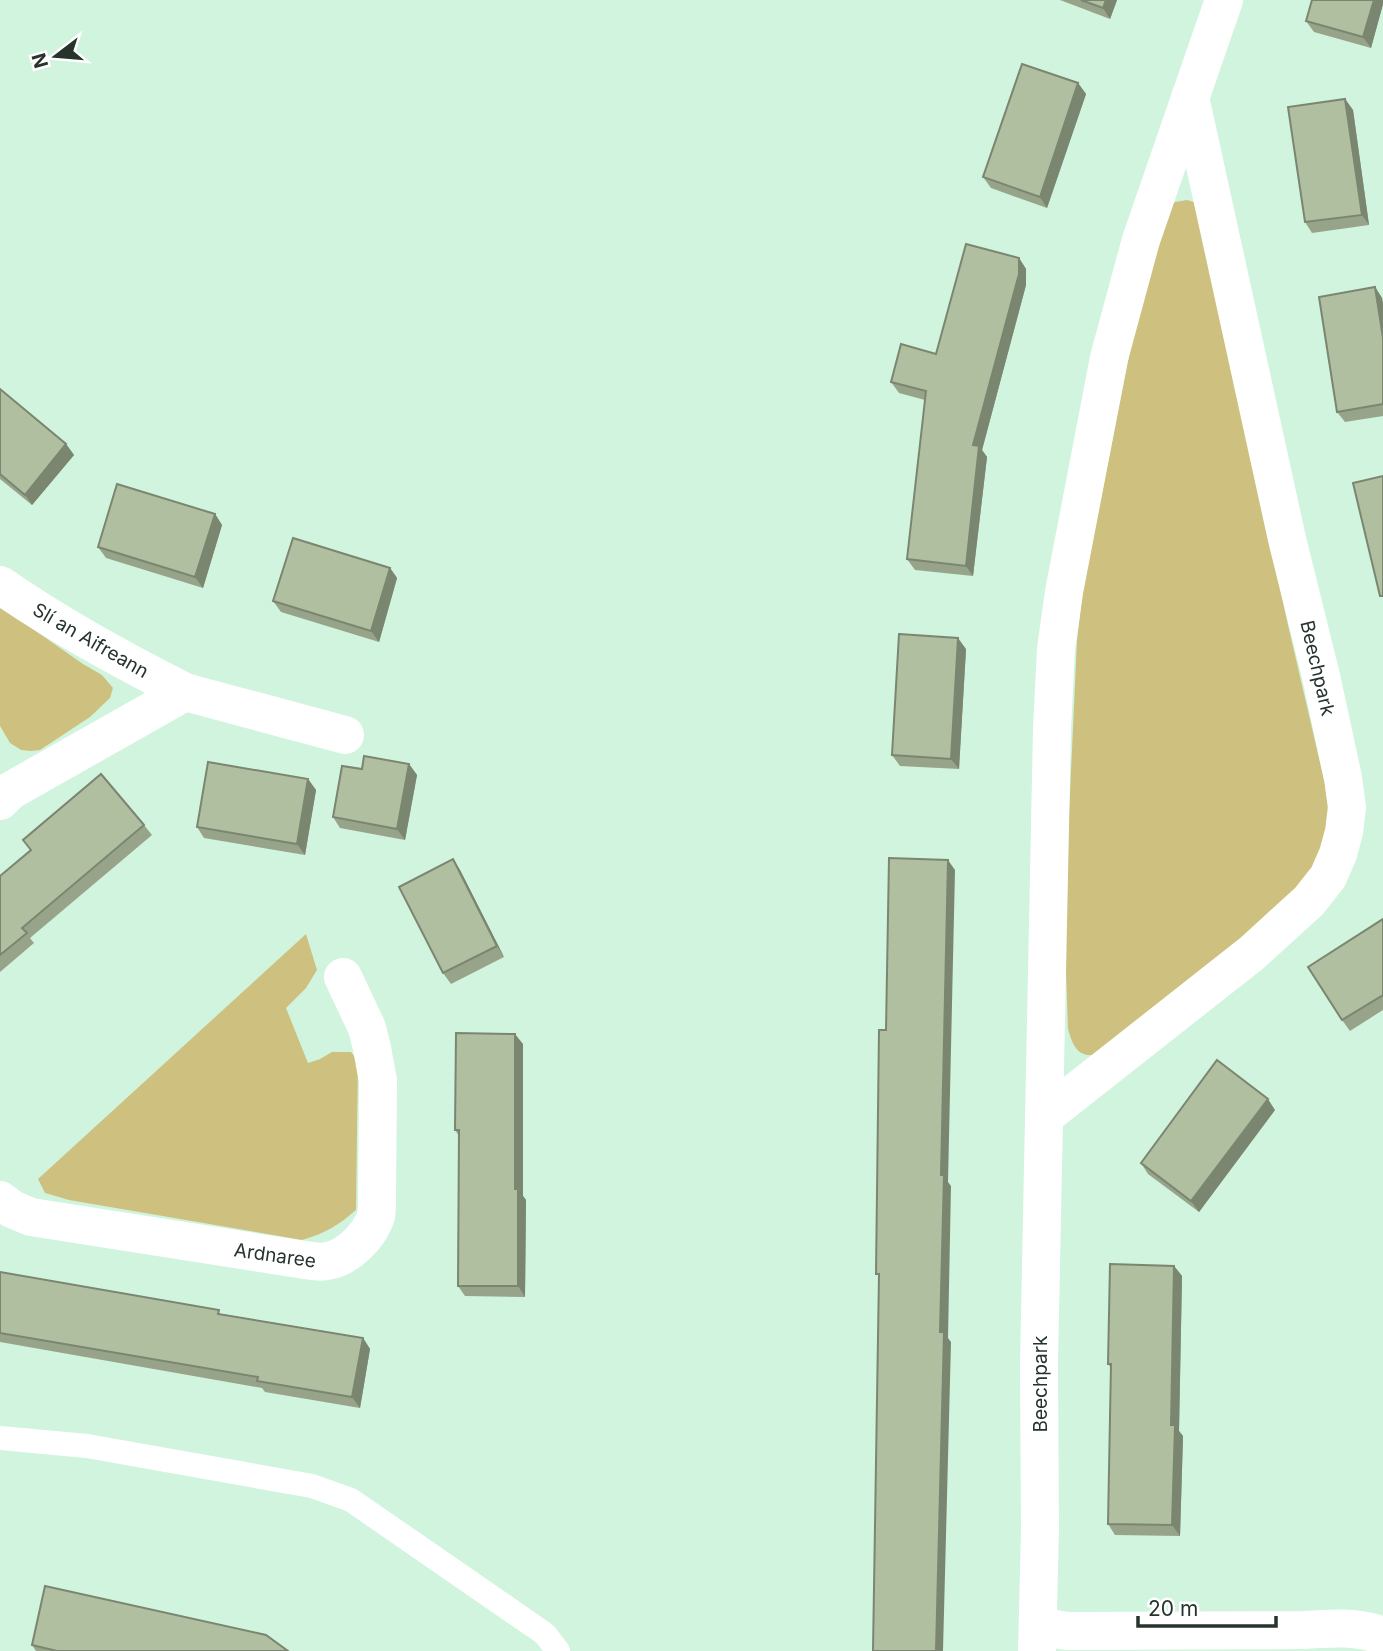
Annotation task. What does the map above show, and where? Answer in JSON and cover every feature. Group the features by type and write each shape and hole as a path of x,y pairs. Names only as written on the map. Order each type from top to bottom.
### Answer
{"street":[{"name":"Beechpark","path":"1038,1638 1039,1363 1055,659 1064,592 1109,358 1142,240 1224,0"},
{"name":"Beechpark","path":"1045,1116 1252,953 1309,901 1328,877 1344,832 1347,807 1343,778 1287,539 1190,97"},
{"name":"Slí an Aifreann","path":"0,585 47,617 185,692 345,735"},
{"path":"4,788 185,692"},
{"name":"Ardnaree","path":"0,1200 12,1209 31,1217 304,1260 326,1262 338,1258 356,1246 367,1232 376,1216 377,1199 378,1081 367,1028 343,977"},
{"path":"1038,1638 1067,1631 1336,1628 1383,1636"}],"lane":[{"path":"0,1438 87,1446 312,1486 351,1500 545,1634 558,1651"}],"shaded area":[{"path":"1187,200 1194,202 1198,214 1325,784 1330,823 1318,859 1289,901 1099,1054 1086,1055 1075,1046 1068,1029 1065,945 1077,640 1083,590 1135,326 1169,206"},
{"path":"0,606 102,675 113,688 110,698 90,717 40,750 21,750 10,743 0,726"},
{"path":"306,934 317,970 306,988 286,1008 308,1063 332,1052 351,1052 358,1061 356,1210 331,1228 302,1240 69,1200 45,1193 38,1179"}],"building":[{"path":"1081,0 1106,0 1103,8"},
{"path":"1312,0 1374,0 1363,37 1306,21"},
{"path":"1022,64 1078,83 1040,197 983,177"},
{"path":"1345,99 1362,215 1305,222 1288,107"},
{"path":"966,244 1019,258 1019,274 973,445 979,446 966,566 907,559 926,391 891,382 901,344 936,354"},
{"path":"1375,287 1383,338 1383,404 1337,412 1319,297"},
{"path":"0,389 66,444 25,495 0,474"},
{"path":"1383,476 1383,596 1380,596 1353,483"},
{"path":"117,484 215,514 195,577 98,547"},
{"path":"293,538 390,568 371,631 273,601"},
{"path":"899,634 958,638 951,759 892,755"},
{"path":"364,756 409,764 397,829 333,817 342,766 362,769"},
{"path":"208,762 308,779 297,844 197,827"},
{"path":"101,774 144,825 22,928 27,933 0,955 0,876 31,850 23,840"},
{"path":"889,858 948,860 941,1175 944,1175 940,1332 944,1332 936,1651 873,1651 879,1274 876,1274 879,1030 886,1030"},
{"path":"453,859 497,946 443,973 399,887"},
{"path":"1383,919 1383,995 1342,1020 1308,967"},
{"path":"456,1033 515,1034 518,1286 458,1286 459,1130 455,1130"},
{"path":"1217,1060 1268,1099 1191,1201 1141,1163"},
{"path":"1110,1264 1174,1266 1171,1425 1175,1425 1172,1525 1108,1524"},
{"path":"0,1272 219,1310 218,1314 363,1338 352,1397 257,1381 258,1377 0,1333"},
{"path":"45,1586 266,1635 288,1651 57,1651 32,1645"}]}
